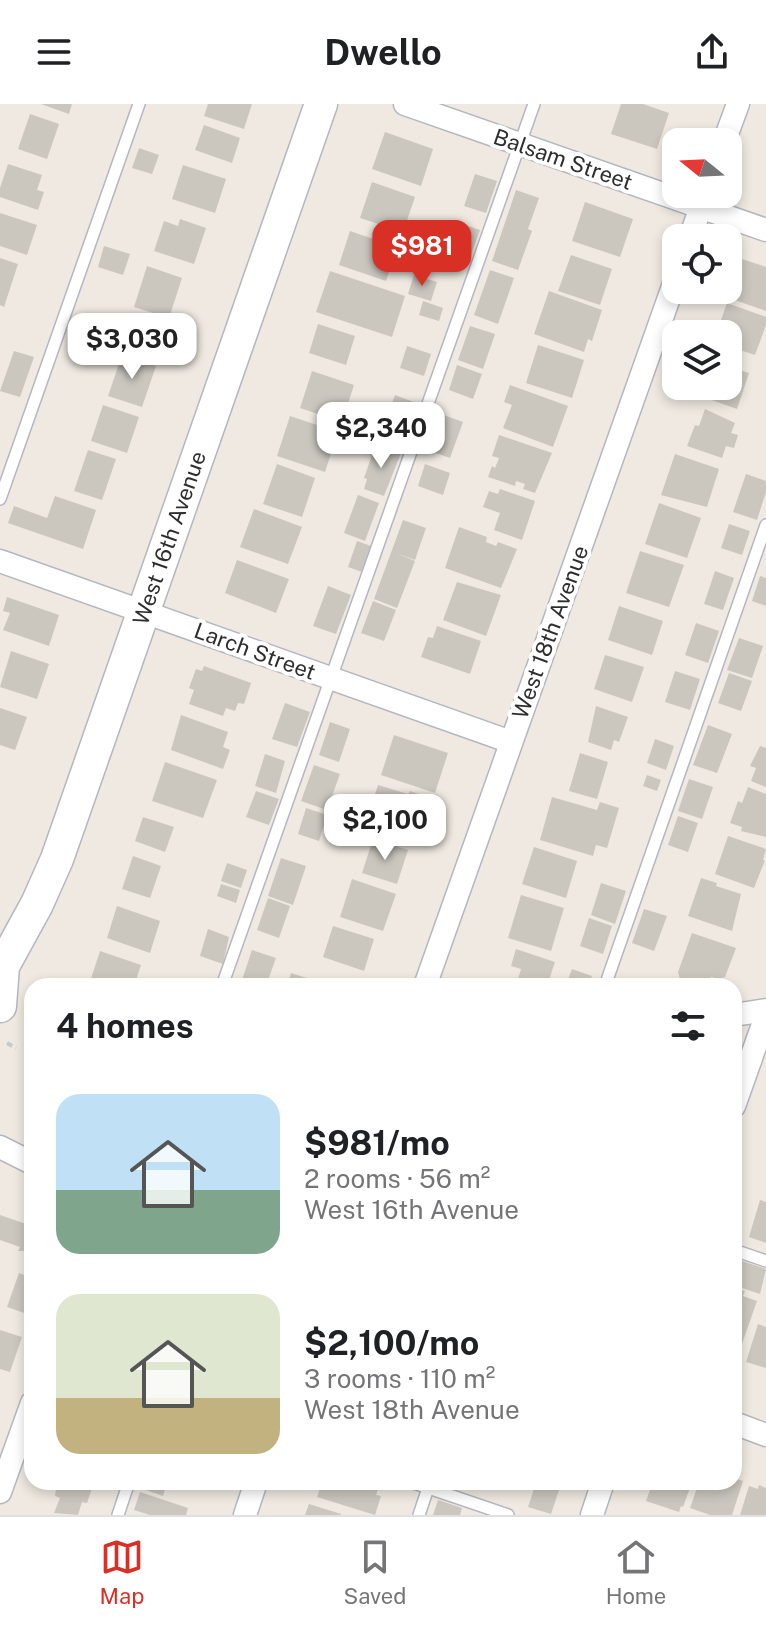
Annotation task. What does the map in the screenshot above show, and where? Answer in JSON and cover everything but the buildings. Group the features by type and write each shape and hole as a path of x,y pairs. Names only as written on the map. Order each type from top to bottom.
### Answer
{"main road":[{"name":"West 16th Avenue","path":"0,1006 2,967 37,904 57,859 321,104"}],"street":[{"name":"Balsam Street","path":"405,104 520,145 662,187"},
{"path":"729,128 738,104"},
{"name":"Balsam Street","path":"721,208 766,230"},
{"name":"West 18th Avenue","path":"428,978 667,304"},
{"name":"Larch Street","path":"0,561 511,742"},
{"path":"742,1014 766,1010"},
{"path":"742,1084 766,1016"},
{"path":"0,1147 24,1159"},
{"path":"0,1492 24,1425"},
{"path":"742,1426 766,1435"},
{"path":"245,1515 253,1490"},
{"path":"592,1515 600,1490"}],"lane":[{"path":"0,499 139,104"},
{"path":"225,978 534,104"},
{"path":"608,978 766,525"},
{"path":"742,1253 766,1261"},
{"path":"118,1515 126,1490"},
{"path":"419,1515 427,1490"},
{"path":"434,1490 508,1515"}],"path":[{"path":"7,1043 16,1048"}]}
